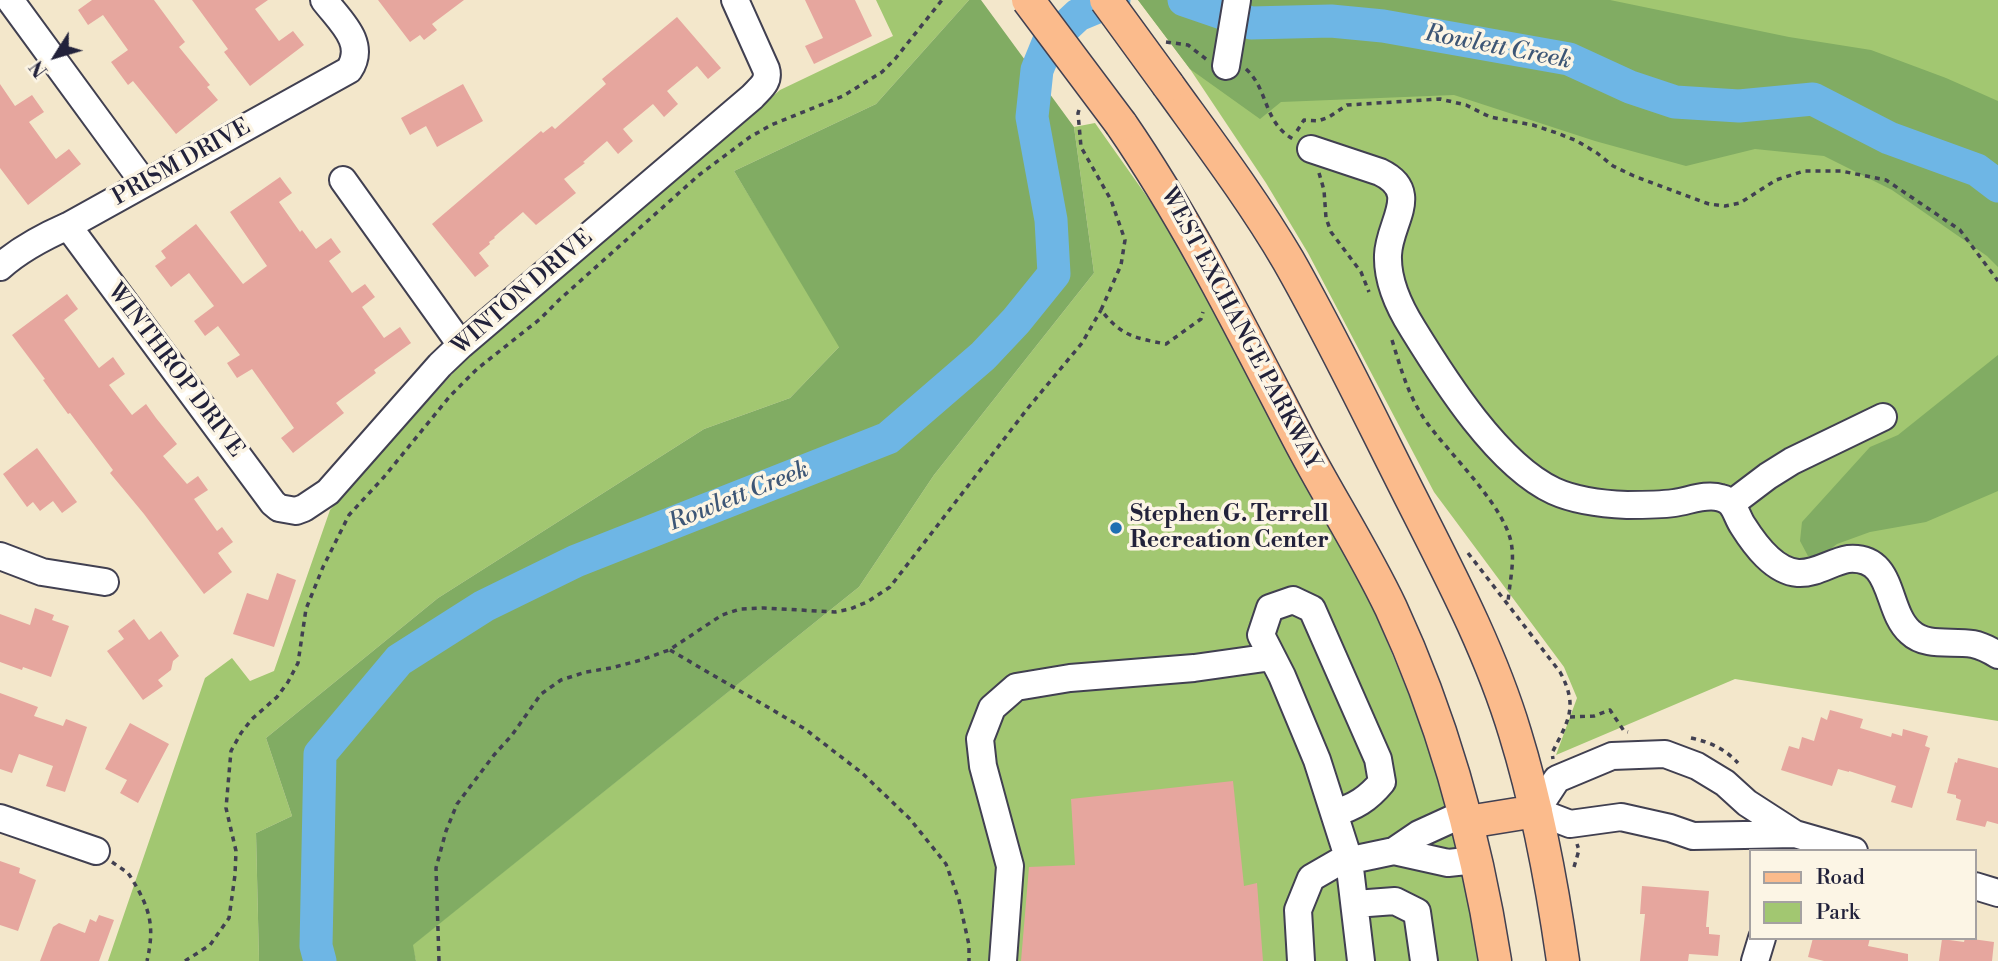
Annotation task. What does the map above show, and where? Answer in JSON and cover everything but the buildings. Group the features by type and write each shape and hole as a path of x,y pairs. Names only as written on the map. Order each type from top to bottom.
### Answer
{"main road":[{"name":"WEST EXCHANGE PARKWAY","path":"1028,0 1155,173 1213,274 1390,607 1420,675 1449,757 1476,860 1495,961"},
{"path":"1106,0 1228,169 1287,259 1443,562 1492,666 1515,732 1536,811 1563,961"},
{"path":"1466,817 1536,811"}],"street":[{"path":"10,0 144,183"},
{"name":"PRISM DRIVE","path":"0,267 45,236 68,226 349,71 354,63 355,45 324,0"},
{"name":"WINTON DRIVE","path":"287,510 304,508 328,492 440,365 461,345 752,97 767,78 766,69 735,0"},
{"path":"1226,66 1237,0"},
{"path":"1301,144 1388,175 1398,186 1402,206 1391,236 1388,254 1389,274 1399,306 1459,400 1498,446 1545,487 1562,495 1593,502 1661,505 1720,497 1731,504 1742,526 1757,545 1785,570 1806,573 1854,558 1868,562 1882,574 1901,620 1906,629 1916,637 1928,642 1977,645 1998,655"},
{"path":"343,180 461,345"},
{"name":"WINTHROP DRIVE","path":"68,226 272,503 287,510"},
{"path":"1731,504 1792,461 1883,417"},
{"path":"0,556 42,572 106,582"},
{"path":"1334,813 1354,807 1370,797 1382,782 1378,758 1312,609 1293,600 1270,608 1261,635 1282,676 1317,761 1349,860 1362,961"},
{"path":"1003,961 1010,866 983,766 980,739 992,708 1016,687 1070,678 1194,668 1272,657"},
{"path":"1792,842 1725,783 1697,766 1665,754 1612,756 1557,779 1536,811 1570,824 1621,817 1693,836 1792,842 1840,849"},
{"path":"1301,961 1298,910 1311,878 1337,863 1395,850 1419,834 1466,817"},
{"path":"0,818 96,851"},
{"path":"1395,850 1448,863 1476,860"},
{"path":"1977,887 1998,893"},
{"path":"1354,904 1395,901 1417,912 1424,961"},
{"path":"1755,961 1761,940"}],"path":[{"path":"185,961 210,945 229,918 236,863 236,851 226,808 231,751 252,719 277,697 298,663 306,609 349,515 450,396 477,369 540,319 699,175 750,136 843,96 882,72 942,0"},
{"path":"1301,144 1304,120 1318,121 1347,105 1440,99 1466,105 1490,117 1533,125 1557,133 1577,141 1613,166 1634,176 1709,204 1726,206 1740,203 1776,180 1804,171 1841,171 1886,180 1960,230 1998,281"},
{"path":"439,961 436,868 446,831 457,804 541,694 561,680 670,650 722,615 740,609 835,612 867,602 890,587 1028,408 1082,343 1101,310"},
{"path":"1508,603 1560,672 1568,692 1570,717 1552,753 1553,761"},
{"path":"670,650 805,729 862,773 910,819 946,864 959,900 969,944 969,961"},
{"path":"96,851 128,873 142,896 150,915 147,961"}],"green space":[{"path":"876,0 969,0 876,104 734,171 840,346 790,398 704,429 438,598 266,738 292,816 256,833 259,961 108,961 205,678 232,658 250,681 274,671 330,510 472,352 780,90 893,36"},
{"path":"969,0 981,0 1074,127 1094,273 934,475 859,587 413,945 416,961 259,961 256,833 292,816 266,738 438,598 704,429 790,398 839,347 734,171 876,104"},
{"path":"1138,0 1998,0 1998,721 1735,679 1556,755 1577,698 1564,667 1434,492 1308,253 1266,183 1190,69"},
{"path":"1138,0 1610,0 1789,37 1871,50 1998,101 1998,267 1987,256 1892,190 1824,156 1755,149 1686,166 1595,141 1454,95 1281,102 1260,119 1190,69"},
{"name":"Stephen G. Terrell Recreation Center","path":"1095,123 1189,256 1362,581 1421,724 1460,837 1480,961 416,961 412,945 859,587 934,475 1094,273 1074,127"},
{"path":"1998,355 1998,491 1926,522 1870,532 1837,544 1820,557 1808,556 1800,541 1802,522 1870,447 1898,435"}],"waterway":[{"name":"Rowlett Creek","path":"320,961 316,946 320,754 399,660 484,606 576,561 888,438 983,356 1054,274 1051,220 1032,117 1037,70 1048,43 1078,15 1114,0"},
{"name":"Rowlett Creek","path":"1184,0 1251,23 1331,21 1383,26 1569,59 1630,87 1675,102 1739,106 1813,99 1889,138 1977,170 1998,186"}],"place":[{"name":"Stephen G. Terrell Recreation Center","path":"1116,528"}]}
